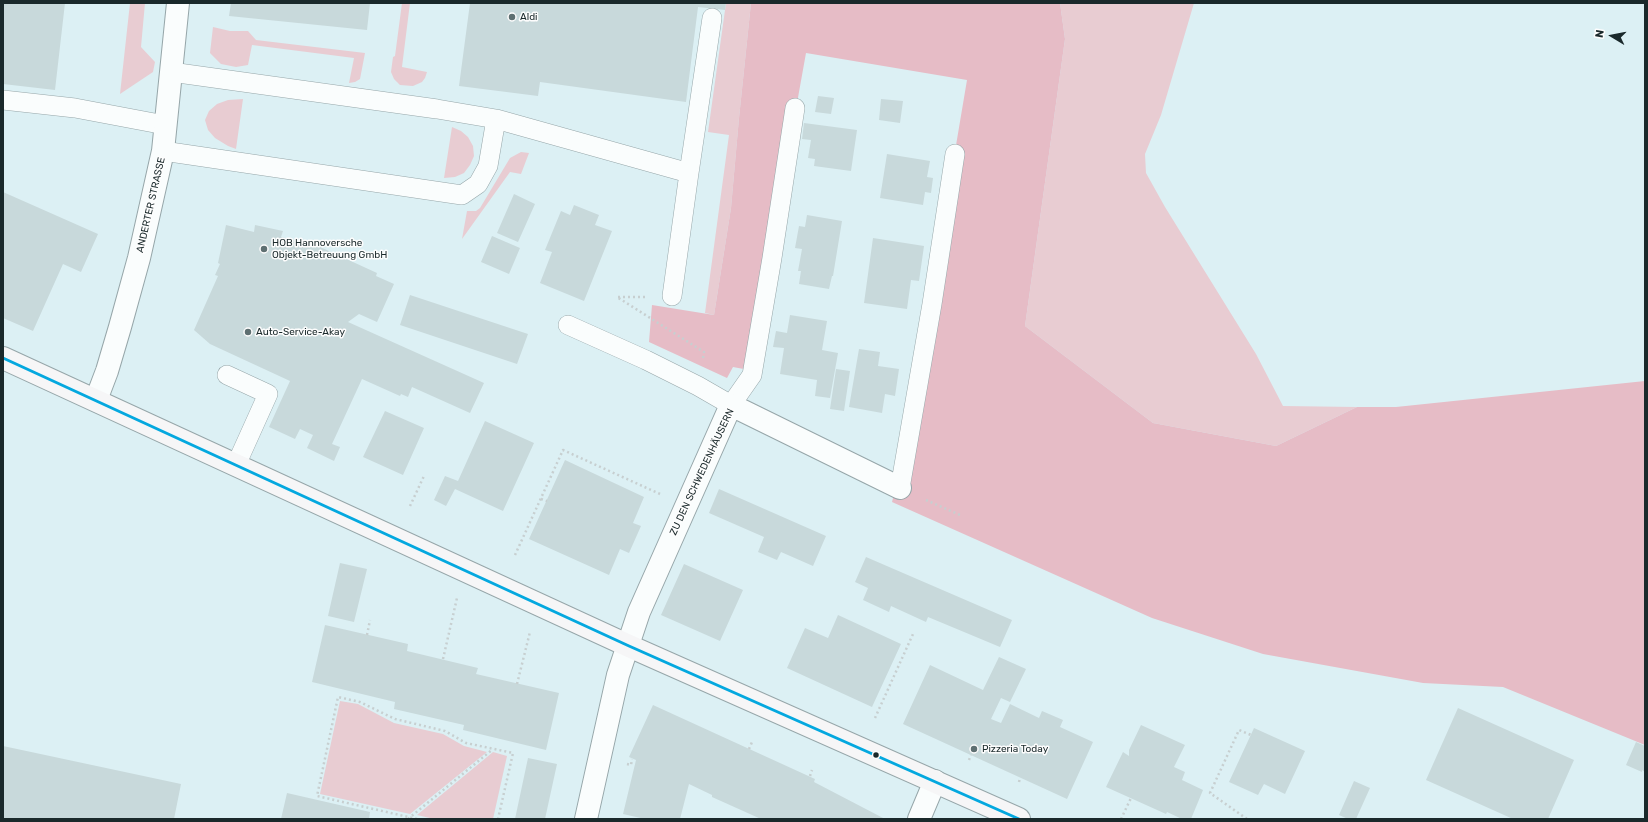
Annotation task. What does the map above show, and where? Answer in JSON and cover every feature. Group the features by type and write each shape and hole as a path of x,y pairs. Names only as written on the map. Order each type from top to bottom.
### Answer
{"main road":[{"path":"3,358 629,646 1019,819"}],"street":[{"name":"ANDERTER STRASSE","path":"96,400 107,371 139,258 163,151 178,3"},
{"name":"ZU DEN SCHWEDENHÄUSERN","path":"586,819 618,675 629,646 639,612 731,405 900,488"},
{"path":"920,819 935,781"}],"lane":[{"path":"672,296 712,18"},
{"path":"171,72 437,109 496,119 689,174"},
{"path":"3,100 76,108 165,125"},
{"path":"568,325 646,360 698,386 731,405 752,376 795,108"},
{"path":"163,151 462,195 478,184 488,166 496,119"},
{"path":"900,488 932,304 955,154"},
{"path":"227,375 268,394 236,465"}],"path":[{"path":"672,296 616,297 704,352 698,386"},
{"path":"515,555 563,450 687,506"},
{"path":"410,506 424,476"},
{"path":"900,488 960,515"},
{"path":"541,499 547,501"},
{"path":"442,659 457,598"},
{"path":"367,635 370,620"},
{"path":"517,684 530,631"},
{"path":"875,718 912,634"},
{"path":"417,819 317,796 338,697 360,702 395,719 445,731 466,743 513,753 498,819"},
{"path":"1247,819 1210,793 1239,730 1251,735"},
{"path":"749,749 752,742"},
{"path":"408,818 493,749"},
{"path":"969,760 971,755"},
{"path":"810,776 812,770"},
{"path":"1019,782 1020,778"},
{"path":"1121,819 1130,798"}],"shaded area":[{"path":"130,3 145,3 141,47 155,62 153,72 120,94"},
{"path":"402,3 410,3 402,67 427,72 422,82 413,86 400,85 394,79 391,72 393,57 395,56"},
{"path":"726,3 751,3 731,208 714,315 705,313 729,135 708,132"},
{"path":"751,3 1060,3 1065,39 1025,326 1153,423 1276,446 1357,407 1396,407 1645,381 1645,745 1503,687 1423,683 1263,654 1152,618 892,502 904,454 967,80 806,53 749,370 733,367 727,378 649,342 652,305 714,315 731,208"},
{"path":"1060,3 1194,3 1161,115 1145,154 1146,173 1165,207 1256,354 1283,406 1357,407 1276,446 1153,423 1025,326 1065,39"},
{"path":"213,27 230,31 248,31 256,40 365,53 360,79 349,83 354,58 252,45 248,65 236,67 221,64 210,53"},
{"path":"243,99 236,149 215,138 208,130 205,120 209,111 217,104 228,100"},
{"path":"452,127 461,131 468,137 473,146 474,156 464,173 455,177 444,178"},
{"path":"521,152 529,153 521,174 510,172 462,239 467,211 476,211 480,208 510,158"},
{"path":"340,701 358,704 394,723 443,734 464,746 487,752 410,814 320,794"},
{"path":"493,752 507,756 493,819 434,819 417,815"}],"building":[{"path":"3,3 65,3 55,90 3,84"},
{"path":"231,3 370,3 367,30 229,16"},
{"path":"470,3 726,3 725,10 698,7 686,102 540,82 538,96 459,86"},
{"path":"818,96 834,98 831,114 815,112"},
{"path":"881,99 903,101 900,123 879,120"},
{"path":"804,123 857,130 851,171 814,166 815,159 808,158 811,140 802,139"},
{"path":"887,154 930,161 927,177 933,178 931,193 925,192 923,205 880,198"},
{"path":"3,192 98,234 81,272 63,264 33,331 3,318"},
{"path":"514,194 535,204 518,242 497,233"},
{"path":"574,205 599,215 595,225 612,231 584,301 540,283 552,252 545,250 561,211 570,215"},
{"path":"807,215 842,221 833,276 829,289 799,284 801,271 798,271 802,249 795,248 799,226 805,227"},
{"path":"226,225 254,232 255,225 283,231 281,237 318,246 377,273 376,276 394,284 377,322 359,314 348,322 484,383 470,413 412,387 408,397 401,394 400,396 362,379 332,444 340,447 334,461 307,448 313,435 300,429 295,439 269,427 290,381 210,344 194,330 218,276 215,275 220,264 218,263"},
{"path":"492,236 520,248 509,274 481,262"},
{"path":"873,238 924,246 919,281 911,280 907,309 864,303"},
{"path":"410,295 528,334 517,364 400,325"},
{"path":"790,315 827,321 822,350 838,353 830,398 815,396 817,380 780,374 784,348 773,347 776,331 787,333"},
{"path":"859,349 880,352 878,366 899,369 895,396 885,394 882,413 849,407"},
{"path":"836,369 850,371 844,411 830,409"},
{"path":"385,411 424,428 403,475 363,457"},
{"path":"485,421 534,443 503,511 455,489 446,506 434,500 445,476 458,481"},
{"path":"565,460 644,497 633,523 641,526 629,553 620,549 609,575 529,539"},
{"path":"719,489 826,536 813,566 781,552 777,560 758,552 764,537 709,513"},
{"path":"866,557 1012,620 1000,647 928,617 926,622 891,606 889,612 863,600 868,588 855,582"},
{"path":"340,563 367,569 354,622 328,616"},
{"path":"684,564 743,590 720,641 661,615"},
{"path":"838,615 901,644 872,707 787,668 805,628 828,638"},
{"path":"325,625 408,644 407,651 478,668 476,674 559,693 546,750 463,730 464,725 394,709 395,702 312,682"},
{"path":"999,657 1026,669 1010,702 1001,698 991,719 1001,723 1010,704 1039,718 1042,711 1063,720 1060,727 1093,742 1067,799 903,724 930,665 983,690"},
{"path":"653,705 815,779 814,782 885,819 761,819 712,797 712,795 689,784 680,819 645,819 623,814 636,760 629,757"},
{"path":"1458,708 1574,760 1548,819 1513,819 1426,780"},
{"path":"1141,725 1185,745 1174,767 1185,772 1182,780 1203,790 1191,819 1182,819 1167,812 1166,814 1106,787 1123,752 1129,756 1129,750"},
{"path":"1254,728 1305,751 1285,794 1264,784 1258,795 1229,782"},
{"path":"1636,742 1645,746 1645,772 1626,765"},
{"path":"3,746 181,784 174,819 3,819"},
{"path":"528,758 557,764 545,819 515,819"},
{"path":"1354,781 1370,788 1356,819 1348,819 1339,815"},
{"path":"287,793 370,812 369,819 281,819"}],"transit line":[{"path":"3,358 629,646 1019,819"}],"place":[{"name":"Aldi","path":"512,17"},
{"name":"HOB Hannoversche Objekt-Betreuung GmbH","path":"264,249"},
{"name":"Auto-Service-Akay","path":"248,332"},
{"name":"Pizzeria Today","path":"974,749"}]}
